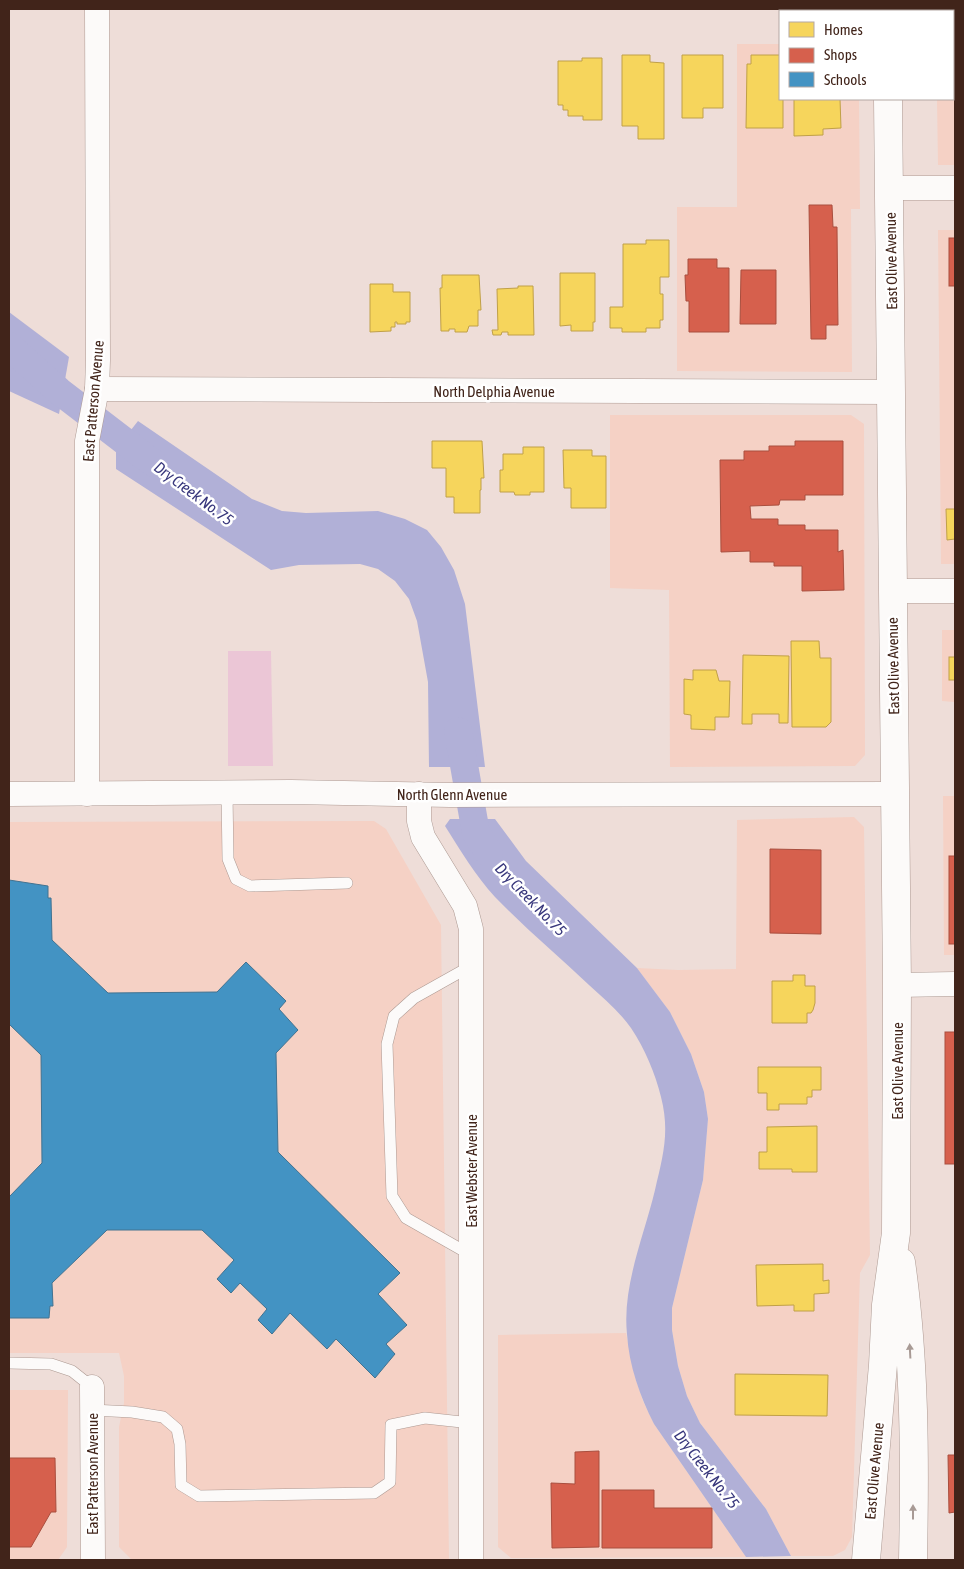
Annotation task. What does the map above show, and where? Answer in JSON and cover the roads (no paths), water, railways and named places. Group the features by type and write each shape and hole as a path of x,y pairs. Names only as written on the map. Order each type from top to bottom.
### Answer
{"main road":[{"name":"East Olive Avenue","path":"866,1560 883,1365 886,1305 896,1233 897,985 888,100"},
{"name":"East Olive Avenue","path":"896,1233 908,1309 913,1400 913,1560"}],"street":[{"name":"East Patterson Avenue","path":"87,794 89,426 96,391 98,360 97,9"},
{"path":"890,188 955,188"},
{"name":"North Delphia Avenue","path":"96,391 892,392"},
{"path":"893,591 955,591"},
{"name":"North Glenn Avenue","path":"9,794 894,794"},
{"name":"East Webster Avenue","path":"419,794 419,821 423,837 465,906 471,929 471,1560"},
{"path":"897,985 955,984"},
{"name":"East Patterson Avenue","path":"92,1399 93,1560"}],"lane":[{"path":"227,793 228,860 236,880 250,886 347,883"},
{"path":"471,966 414,998 394,1016 387,1044 392,1196 406,1218 471,1255"},
{"path":"9,1363 51,1364 72,1371 92,1399 132,1412 163,1417 177,1429 180,1444 180,1485 199,1496 374,1492 390,1482 391,1425 425,1418 471,1423"}],"water":[{"path":"9,312 69,357 59,414 9,391"},
{"path":"138,421 252,499 282,511 306,513 378,511 405,519 427,530 441,547 454,570 465,604 485,767 429,767 428,682 417,621 409,599 395,581 378,569 360,564 299,565 271,570 116,469 116,449"},
{"path":"450,819 495,819 526,861 637,968 670,1012 691,1054 704,1092 708,1119 703,1180 672,1308 672,1330 678,1366 687,1396 700,1423 766,1509 791,1556 746,1557 654,1424 636,1380 628,1346 626,1316 628,1298 635,1261 661,1166 665,1133 664,1110 653,1070 636,1036 617,1011 518,920 488,889 468,863 445,826"}],"waterway":[{"name":"Dry Creek No. 75","path":"9,346 59,391 153,463"},
{"name":"Dry Creek No. 75","path":"458,731 476,833 489,853"}]}
